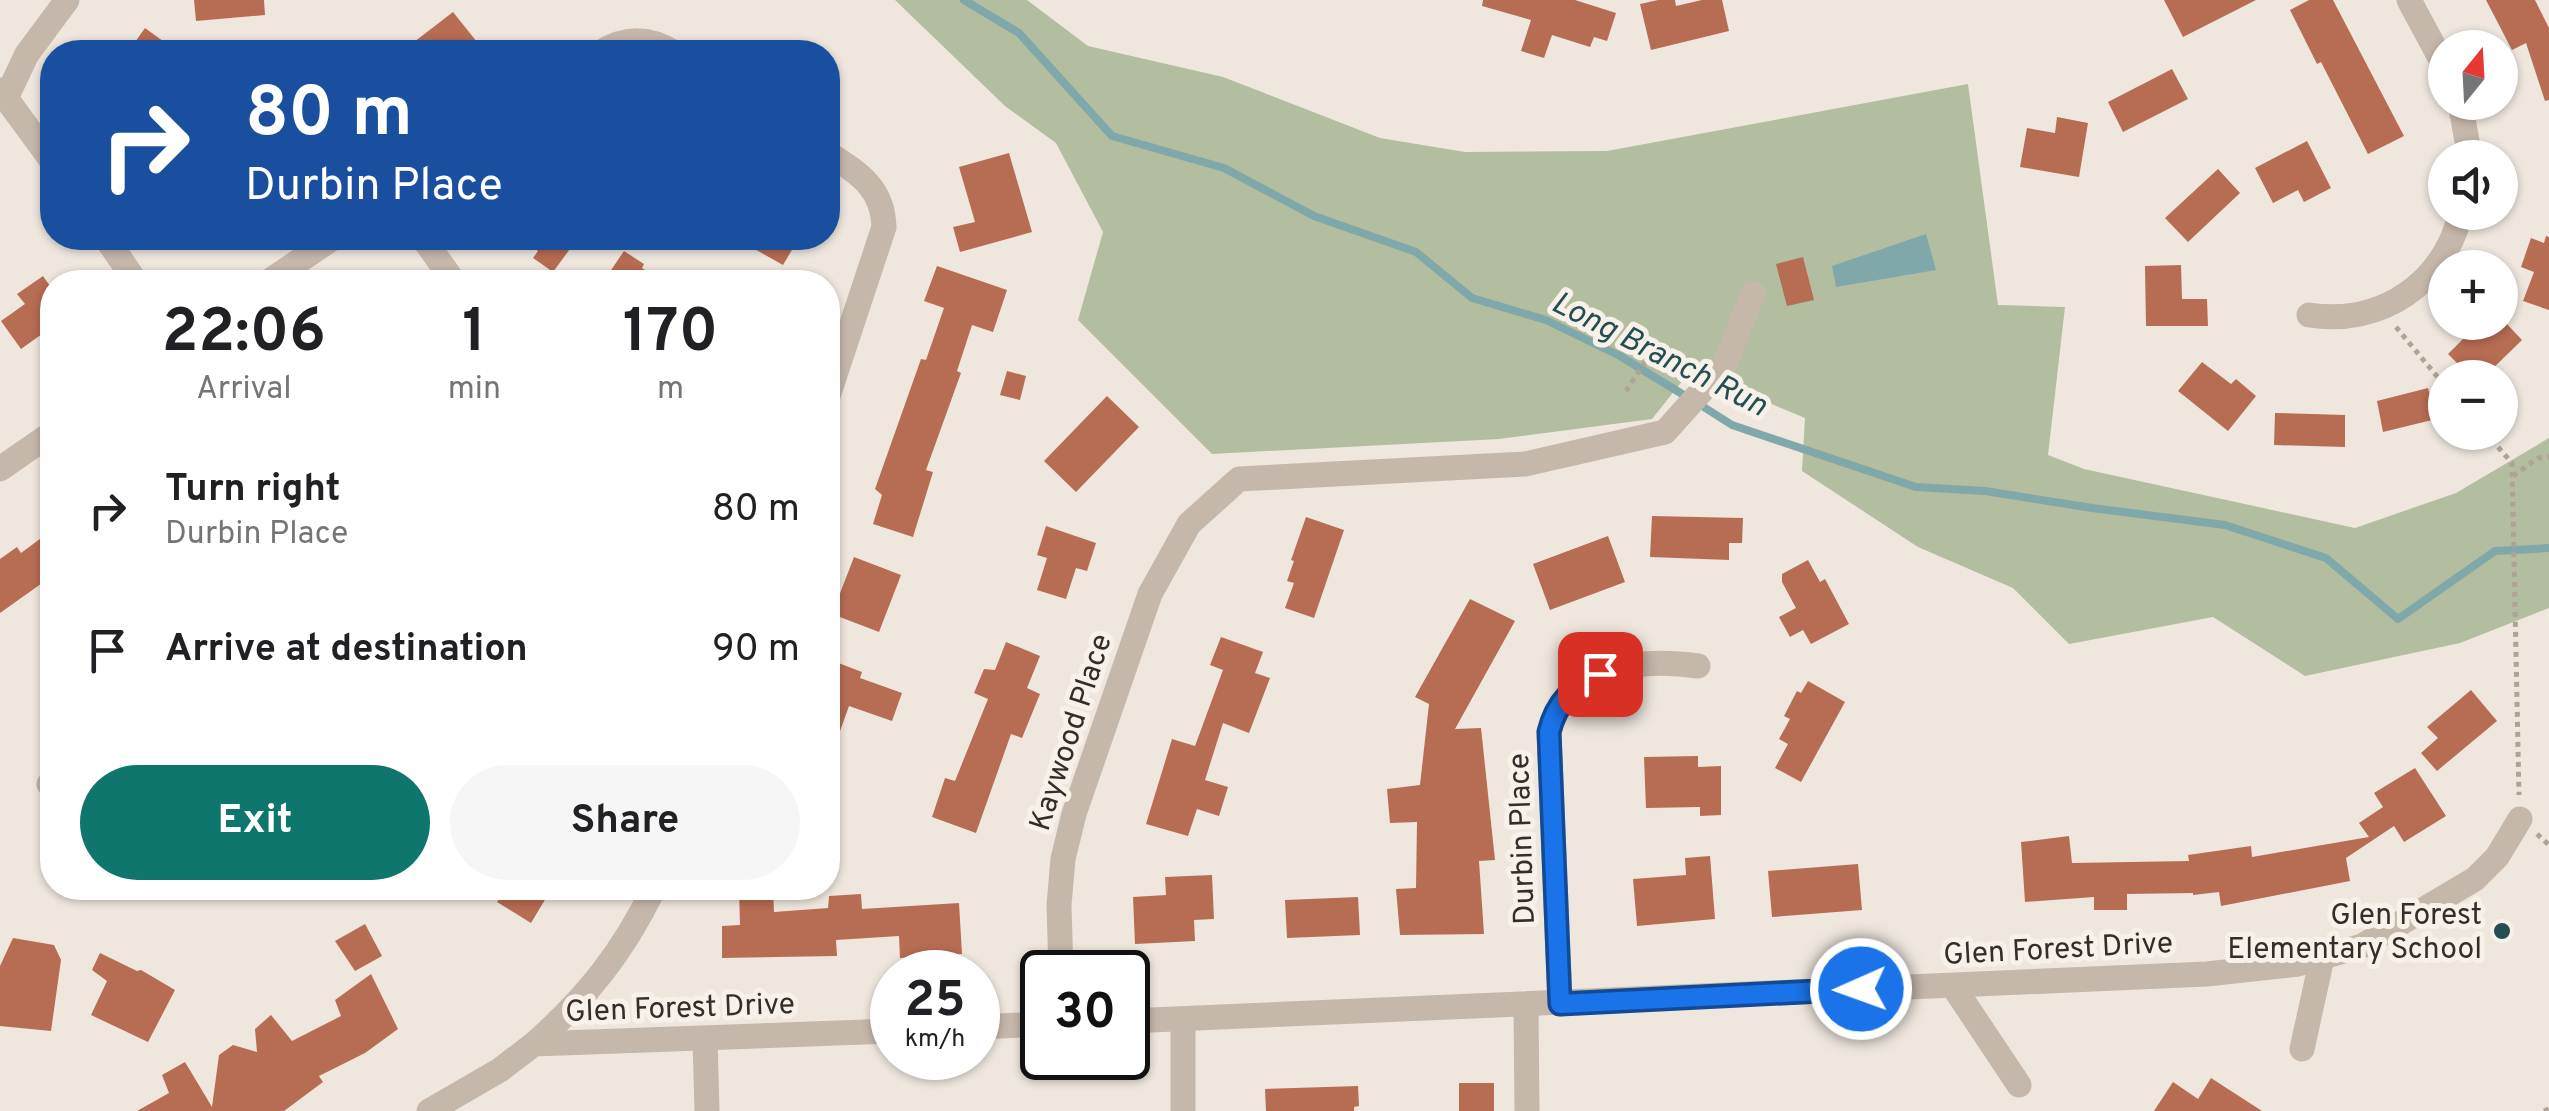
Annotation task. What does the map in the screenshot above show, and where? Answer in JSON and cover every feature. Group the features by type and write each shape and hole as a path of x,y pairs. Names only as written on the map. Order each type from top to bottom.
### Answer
{"street":[{"path":"40,145 3,94 67,0"},
{"path":"2409,0 2428,36"},
{"path":"840,161 874,188 883,209 884,227 840,360"},
{"path":"2309,314 2357,316 2408,296 2430,276 2455,230"},
{"path":"286,270 315,250"},
{"name":"Kaywood Place","path":"1060,950 1063,859 1074,814 1150,594 1189,524 1239,478 1525,464 1665,432 1724,366 1753,294"},
{"path":"0,470 40,442"},
{"name":"Durbin Place","path":"1560,1004 1549,732 1553,715 1573,690 1600,674 1634,664 1667,662 1698,666"},
{"name":"Glen Forest Drive","path":"1150,1020 2207,974 2298,964 2362,946 2474,879 2498,857 2520,819"},
{"path":"534,1044 607,970 647,900"},
{"path":"2302,1048 2322,958"},
{"path":"1954,986 2019,1085"},
{"path":"1526,1006 1527,1111"},
{"path":"1183,1019 1183,1111"},
{"name":"Glen Forest Drive","path":"430,1111 500,1070 534,1044 870,1032"},
{"path":"705,1040 708,1111"}],"path":[{"path":"2382,309 2428,365"},
{"path":"1626,391 1657,344"},
{"path":"2501,450 2512,463 2520,819"},
{"path":"2512,477 2538,458 2549,457"}],"green space":[{"path":"895,0 1027,0 1088,46 1223,77 1380,138 1465,152 1607,151 1968,84 1998,305 2065,307 2048,455 2084,469 2355,528 2456,493 2549,438 2549,608 2460,643 2305,676 2213,617 2069,644 2013,588 1918,547 1802,471 1805,418 1691,370 1652,419 1499,439 1212,454 1078,320 1103,232 1056,143 1005,106"}],"water":[{"path":"1926,234 1936,270 1836,287 1832,266"}],"building":[{"path":"194,0 264,0 265,15 196,21"},
{"path":"1483,0 1575,0 1616,13 1607,41 1594,37 1590,47 1552,35 1544,58 1521,51 1531,20 1482,6"},
{"path":"1675,0 1676,6 1722,0 1729,31 1651,50 1640,4"},
{"path":"2164,0 2256,0 2183,37"},
{"path":"2309,0 2333,0 2404,136 2368,154 2290,10"},
{"path":"2486,0 2535,0 2549,28 2549,100 2545,101 2526,43 2518,47 2518,30 2502,30"},
{"path":"453,12 475,40 417,40"},
{"path":"145,28 162,40 136,40"},
{"path":"2172,69 2188,99 2123,132 2108,102"},
{"path":"2057,117 2088,123 2079,177 2020,167 2027,128 2055,133"},
{"path":"2307,141 2331,188 2304,202 2298,190 2273,203 2255,168"},
{"path":"1009,153 1032,232 960,252 953,227 975,222 959,167"},
{"path":"2218,169 2240,193 2188,242 2165,218"},
{"path":"2546,236 2549,310 2523,301 2534,272 2521,267 2531,238 2544,243"},
{"path":"569,250 554,270 533,258 538,251"},
{"path":"756,250 792,250 783,265"},
{"path":"624,251 644,264 645,270 611,270"},
{"path":"1803,257 1814,300 1787,306 1776,264"},
{"path":"2181,265 2182,299 2207,299 2208,326 2146,326 2145,266"},
{"path":"937,266 1007,290 993,332 972,325 957,371 961,373 926,470 933,472 913,537 873,524 882,495 875,489 921,359 926,360 944,308 924,301"},
{"path":"40,278 40,336 21,349 1,321 25,304 17,294"},
{"path":"2518,336 2522,340 2501,360 2454,360 2448,354 2462,340 2518,340"},
{"path":"2202,362 2231,384 2236,379 2256,396 2228,431 2178,391"},
{"path":"1007,371 1026,376 1020,400 1000,395"},
{"path":"2428,388 2428,421 2383,432 2377,401"},
{"path":"1107,396 1139,427 1076,492 1044,461"},
{"path":"2275,413 2345,415 2345,447 2274,445"},
{"path":"1652,516 1743,518 1742,543 1729,543 1729,560 1650,557"},
{"path":"1306,517 1344,530 1314,618 1285,608 1294,583 1287,581 1294,561 1291,560"},
{"path":"1046,526 1096,543 1087,571 1076,568 1066,599 1037,590 1047,558 1037,555"},
{"path":"1608,536 1625,582 1550,610 1533,564"},
{"path":"40,539 40,585 0,613 0,559 17,547 21,553"},
{"path":"854,557 901,575 879,632 840,617 840,593"},
{"path":"1808,560 1820,582 1825,579 1849,624 1811,644 1803,630 1790,637 1779,617 1796,608 1782,582 1782,574"},
{"path":"1470,599 1515,621 1455,729 1481,728 1495,860 1479,861 1484,934 1400,935 1396,889 1416,888 1417,822 1390,823 1387,789 1420,785 1429,704 1415,697"},
{"path":"1221,637 1263,652 1255,673 1270,678 1249,733 1223,723 1205,780 1228,787 1219,816 1197,809 1188,836 1146,824 1172,739 1195,746 1223,670 1210,665"},
{"path":"1006,642 1040,656 1027,688 1040,694 1022,738 1011,734 976,833 932,817 945,778 955,781 988,699 974,693 984,669 995,670"},
{"path":"840,664 862,672 860,678 902,693 892,721 849,706 840,731"},
{"path":"1808,681 1845,702 1801,782 1775,768 1788,744 1779,739 1790,719 1784,716 1797,691 1801,693"},
{"path":"2471,690 2497,721 2437,771 2421,753 2438,738 2427,727"},
{"path":"1698,756 1698,767 1721,766 1721,815 1700,816 1700,807 1646,808 1644,757"},
{"path":"2415,768 2446,816 2404,842 2394,826 2346,858 2350,881 2221,906 2219,892 2127,894 2127,910 2094,910 2094,897 2025,902 2021,842 2069,836 2072,863 2189,861 2188,855 2251,846 2252,857 2369,837 2359,823 2383,807 2374,793"},
{"path":"1710,856 1715,919 1637,926 1633,879 1686,875 1685,858"},
{"path":"1858,864 1862,910 1772,917 1768,871"},
{"path":"1212,875 1214,919 1194,920 1195,941 1135,944 1133,897 1166,895 1165,877"},
{"path":"861,894 862,909 959,903 962,950 900,950 899,936 836,940 837,956 722,958 722,926 740,925 739,900 774,900 774,912 828,908 829,900"},
{"path":"1358,897 1360,935 1287,938 1285,900"},
{"path":"498,900 545,900 531,923"},
{"path":"365,924 382,956 355,971 335,941"},
{"path":"13,938 54,945 61,960 51,1031 0,1026 0,966"},
{"path":"100,953 175,990 148,1042 91,1015 107,981 92,970"},
{"path":"371,974 398,1029 365,1053 319,1076 323,1082 284,1111 137,1111 169,1093 162,1075 185,1062 212,1107 219,1055 233,1045 257,1052 255,1029 271,1015 292,1041 341,1016 335,1000"},
{"path":"2211,1078 2262,1111 2154,1111 2173,1082 2198,1099"},
{"path":"1459,1083 1494,1083 1494,1111 1459,1111"},
{"path":"1358,1086 1359,1106 1354,1111 1266,1111 1265,1089"}],"waterway":[{"name":"Long Branch Run","path":"964,0 1019,33 1112,136 1224,168 1314,216 1416,252 1472,298 1546,320 1620,356 1687,397"},
{"name":"Long Branch Run","path":"1699,404 1732,425 1916,487 1985,491 2225,525 2326,558 2398,619 2495,551 2549,548"}],"place":[{"name":"Glen Forest Elementary School","path":"2502,931"}],"route":[{"path":"1600,674 1584,681 1563,699 1549,732 1560,1004 1861,989"}]}
